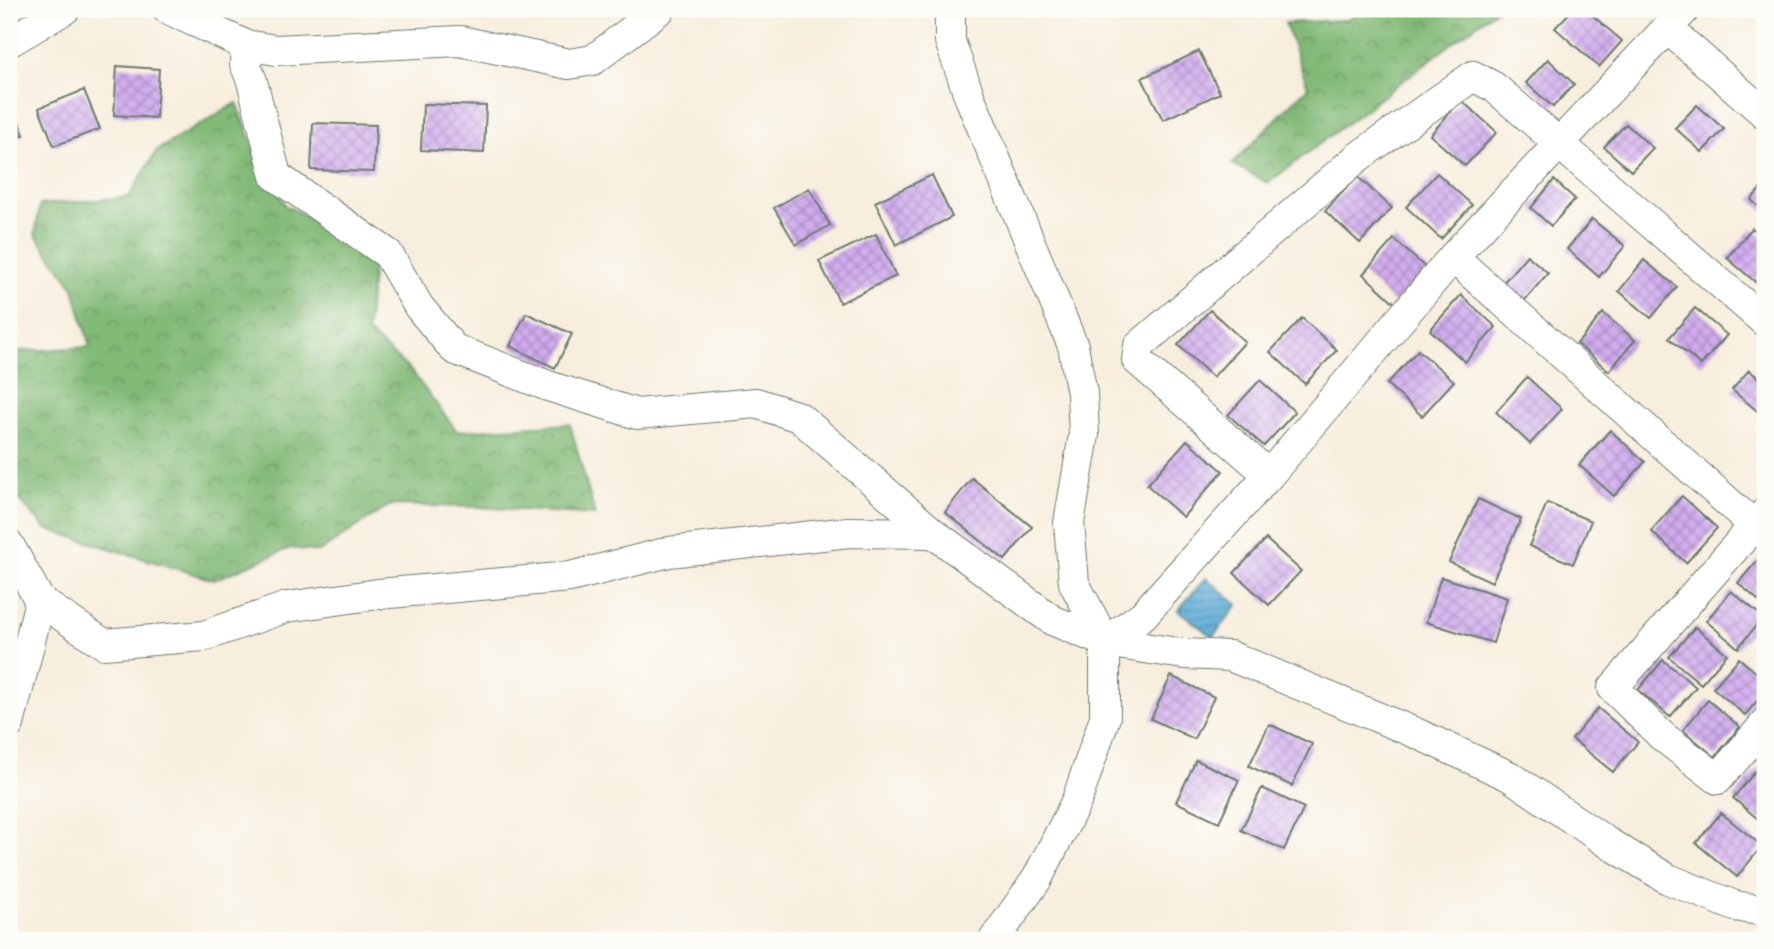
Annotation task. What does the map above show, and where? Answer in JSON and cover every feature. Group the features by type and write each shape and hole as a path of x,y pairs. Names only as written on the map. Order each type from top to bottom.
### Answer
{"street":[{"path":"9,42 65,9"},
{"path":"168,9 245,45 276,50 460,41 569,64 593,60 660,9"},
{"path":"950,9 950,41 970,98 1073,345 1082,393 1084,435 1069,523 1074,583 1105,642 1105,717 1077,800 1037,879 995,940"},
{"path":"1105,642 1143,615 1269,475 1453,257 1676,18 1765,114"},
{"path":"245,45 245,64 252,81 276,176 388,254 419,307 454,349 548,386 637,414 756,403 799,417 933,533 1052,620 1105,642 1184,654 1230,656 1418,734 1511,777 1605,841 1668,879 1735,906 1765,911"},
{"path":"1269,475 1138,360 1139,346 1358,158 1473,76 1494,87 1765,322"},
{"path":"1453,257 1762,525 1613,688 1662,737 1718,779 1765,724"},
{"path":"9,545 40,601 104,643 204,636 287,607 378,594 570,578 669,552 849,532 933,533"},
{"path":"9,724 40,601"}],"green space":[{"path":"1366,9 1497,9 1268,183 1232,164 1308,87 1285,23 1347,20"},
{"path":"237,103 257,155 286,206 374,251 367,332 410,370 457,431 570,424 595,515 479,507 390,505 319,552 290,548 214,580 46,529 9,489 9,352 90,347 74,288 35,234 40,205 129,197 157,150"}],"water":[{"path":"1206,578 1238,605 1213,637 1178,610"}],"building":[{"path":"1573,9 1585,9 1622,41 1599,67 1555,28"},
{"path":"1199,51 1220,93 1163,120 1142,78"},
{"path":"1548,59 1574,84 1553,107 1526,83"},
{"path":"117,66 159,69 156,118 114,115"},
{"path":"84,90 100,129 54,146 39,108"},
{"path":"9,97 24,135 9,141"},
{"path":"1461,100 1497,132 1465,166 1430,135"},
{"path":"423,104 486,106 484,153 421,150"},
{"path":"1697,105 1724,129 1702,152 1675,128"},
{"path":"313,123 376,125 374,172 311,170"},
{"path":"1626,124 1653,148 1631,171 1604,147"},
{"path":"1437,173 1472,205 1441,239 1406,207"},
{"path":"932,175 952,217 896,245 875,202"},
{"path":"1357,176 1392,208 1360,243 1325,211"},
{"path":"1554,180 1575,199 1551,226 1531,208"},
{"path":"1765,183 1765,212 1751,200"},
{"path":"809,188 830,225 796,245 774,208"},
{"path":"1592,219 1625,246 1599,277 1567,249"},
{"path":"1752,228 1765,239 1765,278 1759,285 1727,258"},
{"path":"876,234 896,276 840,303 819,261"},
{"path":"1394,239 1429,271 1398,306 1363,274"},
{"path":"1527,255 1548,273 1524,301 1503,283"},
{"path":"1644,260 1677,287 1651,318 1619,291"},
{"path":"1461,295 1496,327 1465,362 1430,330"},
{"path":"1695,308 1727,335 1701,365 1669,338"},
{"path":"1210,310 1245,342 1213,377 1178,345"},
{"path":"526,313 572,334 555,368 510,346"},
{"path":"1603,313 1635,340 1609,371 1577,344"},
{"path":"1302,318 1337,350 1305,384 1270,352"},
{"path":"1418,350 1454,381 1422,416 1387,384"},
{"path":"1749,370 1765,384 1765,409 1761,414 1732,390"},
{"path":"1527,377 1562,409 1530,444 1496,412"},
{"path":"1260,380 1295,412 1264,446 1228,415"},
{"path":"1610,430 1645,462 1614,496 1579,465"},
{"path":"1187,440 1223,471 1183,517 1147,485"},
{"path":"972,478 1032,527 1005,560 945,512"},
{"path":"1682,496 1717,528 1686,563 1651,531"},
{"path":"1478,499 1521,519 1492,582 1449,562"},
{"path":"1547,503 1591,521 1573,564 1529,546"},
{"path":"1266,539 1301,571 1269,605 1234,573"},
{"path":"1765,554 1765,606 1738,583"},
{"path":"1441,577 1507,598 1493,643 1426,622"},
{"path":"1731,591 1763,617 1738,648 1706,621"},
{"path":"1695,627 1727,654 1701,684 1669,657"},
{"path":"1739,658 1765,680 1765,692 1745,715 1713,688"},
{"path":"1663,660 1696,687 1670,717 1638,690"},
{"path":"1171,676 1214,697 1194,739 1151,719"},
{"path":"1708,700 1740,727 1715,757 1683,730"},
{"path":"1598,708 1638,742 1613,772 1572,739"},
{"path":"1269,724 1312,744 1292,786 1249,766"},
{"path":"1196,760 1239,780 1219,822 1176,802"},
{"path":"1759,767 1765,773 1765,825 1733,798"},
{"path":"1262,788 1304,808 1284,850 1241,830"},
{"path":"1721,813 1762,846 1737,877 1696,843"}],"waterway":[{"path":"9,937 14,940"}]}
